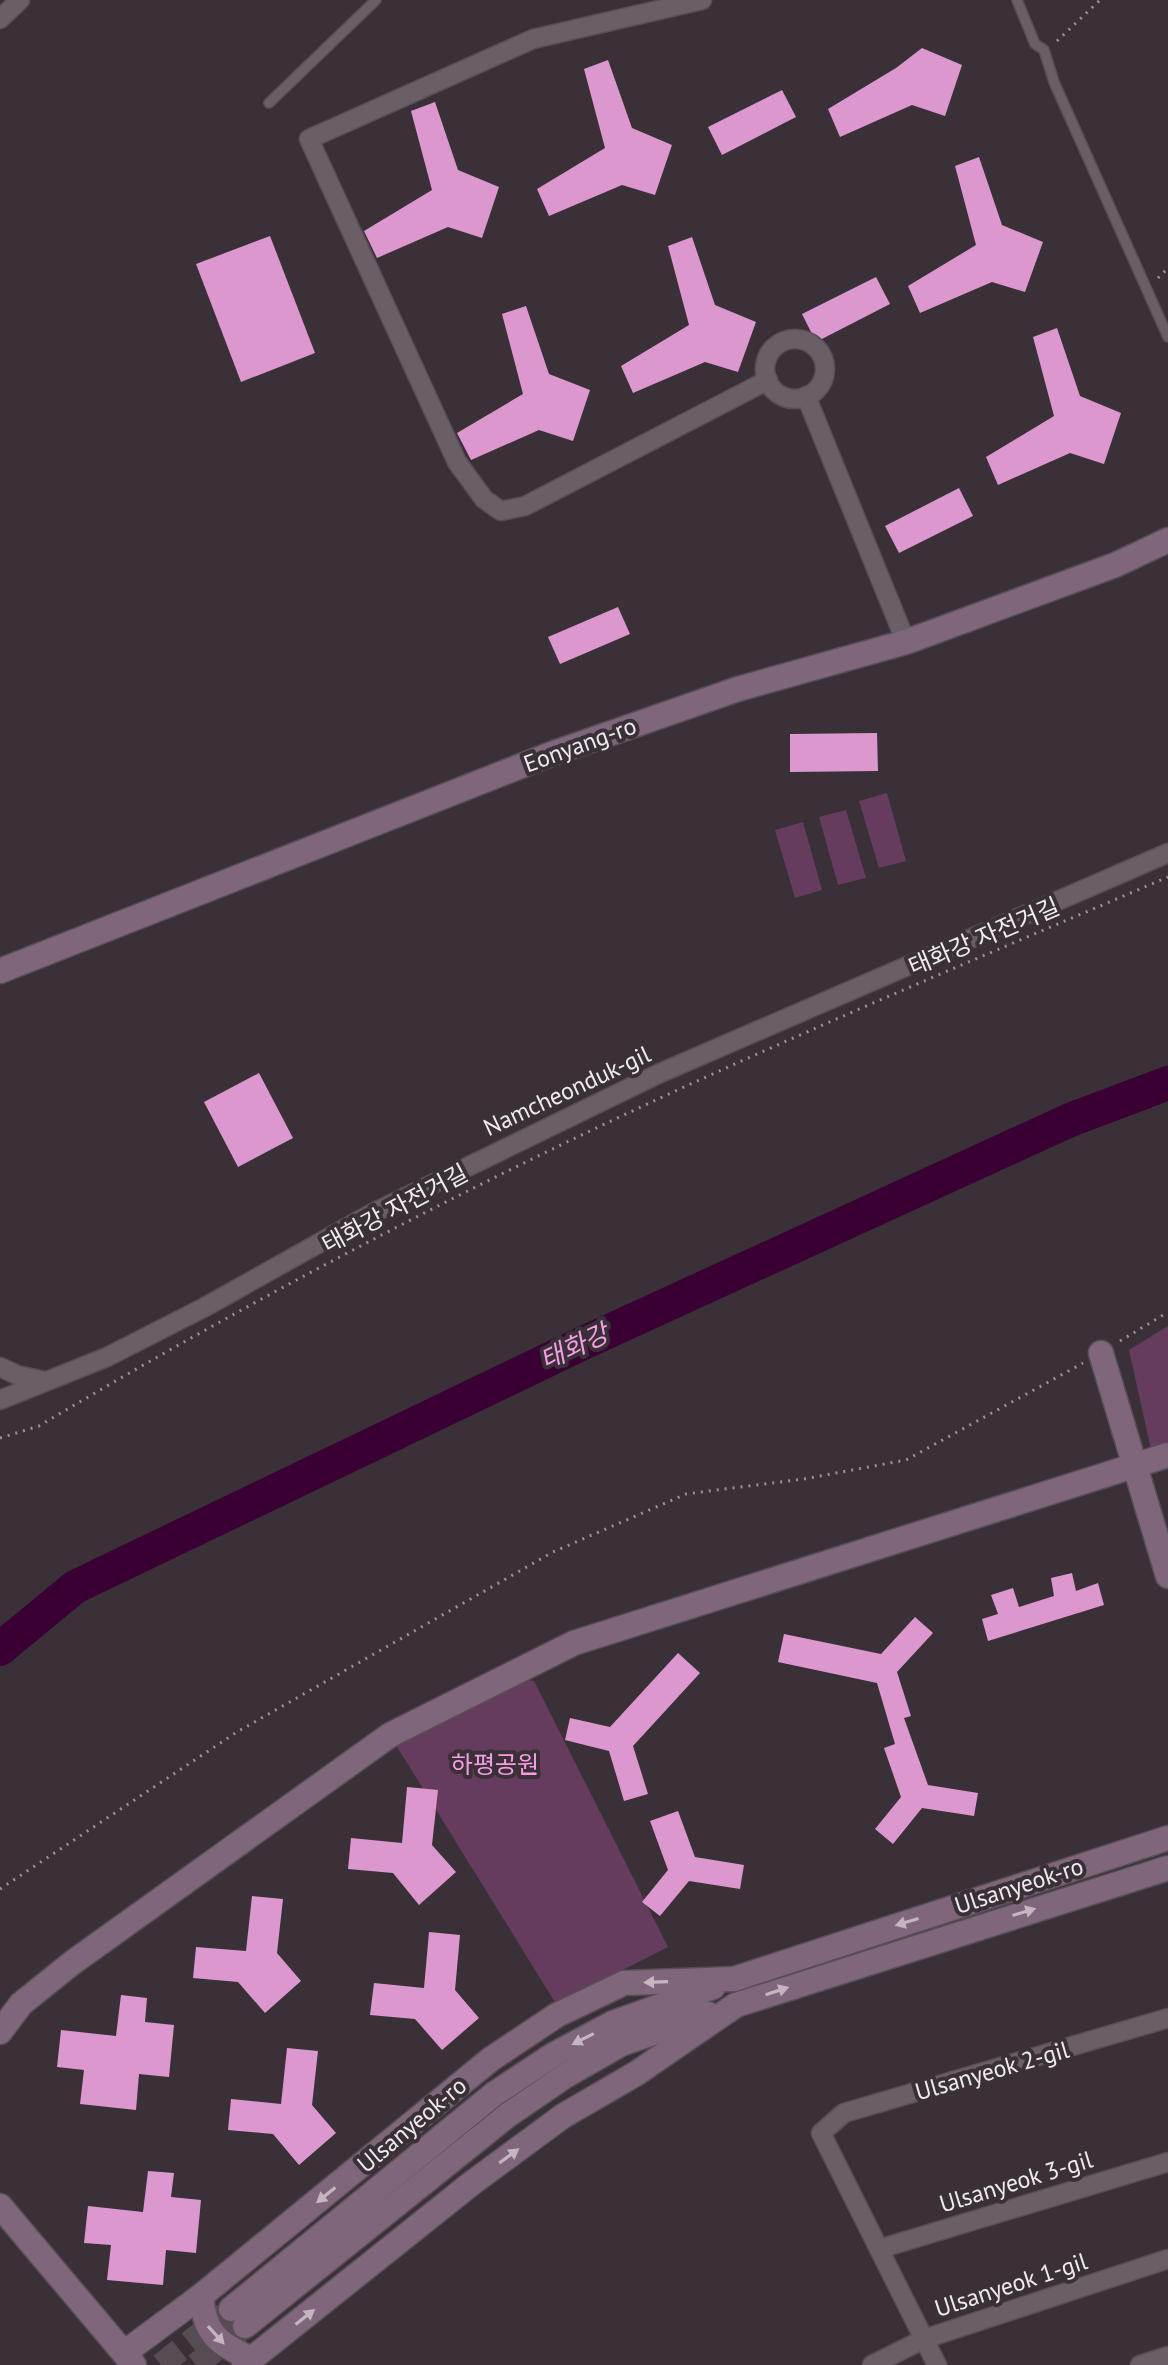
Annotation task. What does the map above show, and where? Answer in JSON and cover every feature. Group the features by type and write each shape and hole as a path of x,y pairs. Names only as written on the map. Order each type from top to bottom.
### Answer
{"main road":[{"name":"Eonyang-ro","path":"0,971 554,753 738,689 906,642 1115,565 1168,540"},
{"path":"1101,1353 1168,1576"},
{"path":"0,2032 21,2004 72,1963 390,1735 574,1643 1168,1455"},
{"name":"Ulsanyeok-ro","path":"1168,1838 734,1979 613,2023 553,2055 494,2094 238,2318 508,2115 565,2076 621,2044 1168,1868"},
{"name":"Ulsanyeok-ro","path":"129,2359 201,2296 491,2059 557,2015 624,1983 734,1979"},
{"name":"Ulsanyeok-ro","path":"247,2362 472,2183 563,2116 637,2073 736,2005"},
{"path":"0,2206 129,2359"},
{"path":"201,2296 203,2317 213,2337 247,2362"}],"street":[{"path":"0,19 20,0"},
{"path":"702,0 533,39 309,139 457,462 484,499 501,511 525,506 768,380"},
{"path":"791,339 809,342 822,356 825,366 820,384 806,396 786,397 777,393 768,380 765,366 774,348 791,339"},
{"path":"806,396 906,642"},
{"name":"Namcheonduk-gil","path":"0,1400 107,1357 205,1307 371,1214 645,1080 1168,853"},
{"path":"0,1367 17,1375 44,1381"},
{"name":"Ulsanyeok 2-gil","path":"879,2249 821,2133 844,2113 1168,2018"},
{"name":"Ulsanyeok 3-gil","path":"879,2249 1168,2162"},
{"path":"879,2249 937,2365"},
{"name":"Ulsanyeok 1-gil","path":"872,2365 924,2339 1168,2259"},
{"path":"1140,2365 1168,2356"}],"lane":[{"path":"269,103 376,0"},
{"path":"1017,0 1035,44 1044,50 1066,110 1168,337"}],"path":[{"path":"1044,50 1100,0"},
{"name":"태화강 자전거길","path":"0,1438 39,1426 399,1225 568,1141 1168,877"},
{"path":"0,1889 237,1732 553,1552 686,1494 804,1479 906,1460 1101,1353 1168,1312"}],"green space":[{"path":"887,793 906,861 879,868 859,801"},
{"path":"846,810 866,878 838,885 819,817"},
{"path":"803,822 822,890 795,898 775,830"},
{"path":"1168,1326 1168,1442 1151,1450 1129,1350"},
{"name":"하평공원","path":"507,1677 534,1681 668,1947 556,2004 396,1745"}],"building":[{"path":"922,48 962,65 945,116 912,105 840,137 828,109 896,68"},
{"path":"608,60 632,128 672,145 655,195 622,185 549,216 537,189 605,148 584,69"},
{"path":"782,90 796,117 722,155 708,127"},
{"path":"435,102 458,170 499,187 482,238 448,227 377,258 364,231 432,190 411,111"},
{"path":"979,157 1002,225 1043,242 1025,292 992,282 920,313 908,286 976,245 955,166"},
{"path":"270,236 315,353 241,382 196,264"},
{"path":"692,237 715,305 756,322 738,372 705,362 633,393 621,366 689,325 668,246"},
{"path":"876,277 890,304 816,342 802,314"},
{"path":"526,306 549,374 590,390 573,441 539,430 471,460 457,433 523,394 502,314"},
{"path":"1057,328 1080,396 1121,413 1104,464 1070,453 998,485 986,457 1054,416 1033,337"},
{"path":"959,488 973,516 899,553 885,526"},
{"path":"618,607 630,634 560,664 548,637"},
{"path":"877,733 878,771 790,772 790,734"},
{"path":"259,1073 293,1138 238,1167 204,1102"},
{"path":"1072,1573 1076,1591 1098,1583 1104,1605 988,1641 982,1619 998,1614 991,1595 1013,1588 1019,1607 1054,1596 1051,1578"},
{"path":"915,1617 933,1633 897,1672 911,1716 904,1718 928,1785 978,1793 974,1816 922,1808 893,1844 875,1829 901,1797 884,1748 895,1744 877,1683 778,1662 784,1634 881,1654"},
{"path":"678,1653 700,1673 633,1746 648,1794 624,1801 609,1751 565,1740 570,1718 610,1727"},
{"path":"407,1787 438,1790 432,1845 456,1872 419,1905 393,1873 348,1869 351,1838 402,1843"},
{"path":"678,1811 695,1857 744,1865 740,1889 689,1881 660,1916 642,1902 668,1870 650,1821"},
{"path":"252,1896 283,1899 277,1953 301,1981 265,2013 238,1982 193,1978 196,1947 246,1951"},
{"path":"429,1932 460,1935 455,1990 479,2018 442,2050 415,2019 370,2015 374,1983 424,1988"},
{"path":"121,1995 147,1998 145,2022 174,2025 169,2077 139,2074 136,2110 80,2104 84,2070 57,2067 61,2030 116,2036"},
{"path":"287,2048 318,2051 312,2105 336,2133 299,2165 273,2134 228,2130 231,2099 281,2104"},
{"path":"148,2171 174,2173 171,2197 201,2200 196,2253 166,2250 163,2285 107,2280 111,2245 84,2243 88,2206 143,2212"}],"waterway":[{"name":"태화강","path":"0,1649 75,1587 581,1344 1070,1120 1168,1083"}],"tunnel":[{"path":"161,2365 231,2309"},
{"path":"196,2365 245,2326"}]}
